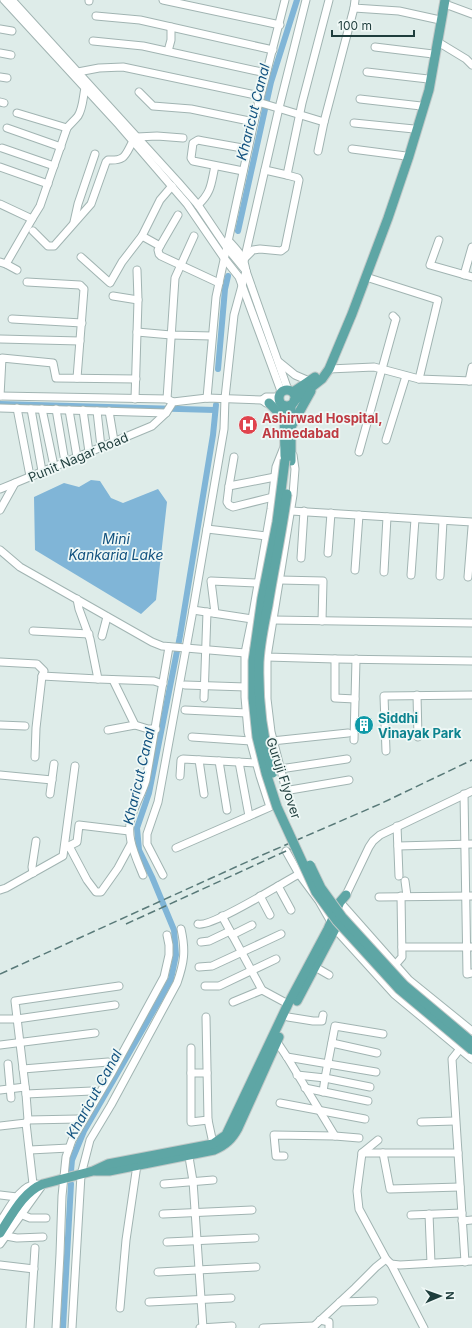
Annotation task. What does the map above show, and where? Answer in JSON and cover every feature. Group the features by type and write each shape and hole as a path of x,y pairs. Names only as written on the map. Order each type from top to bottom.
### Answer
{"main road":[{"path":"288,445 291,427 313,382 324,369 350,313 385,218 421,106 444,1"},
{"path":"286,398 313,382 322,379 329,369 366,277 409,156 429,90 444,1"},
{"path":"286,398 285,419 288,445"},
{"path":"286,398 291,427"},
{"path":"266,401 285,419"},
{"name":"Guruji Flyover","path":"288,445 283,523 264,624 259,661 259,698 263,736 280,798 321,888 342,917 404,985 472,1042"},
{"name":"Guruji Flyover","path":"288,460 262,598 253,661 253,698 257,736 266,773 277,807 316,892 337,921 399,989 472,1050"},
{"path":"3,1234 18,1205 33,1187 81,1175 108,1164 224,1146 232,1139 288,1017 315,968 343,901"},
{"path":"213,1147 226,1134 288,1004 333,926"},
{"path":"93,1171 109,1171 188,1151"}],"street":[{"path":"4,0 85,88 198,205 227,248 246,271"},
{"path":"12,0 78,72 135,139 187,204 234,270 242,284 286,398"},
{"path":"163,0 280,25"},
{"path":"201,9 203,0"},
{"path":"207,398 216,298 254,122 280,25 285,0"},
{"path":"286,398 278,362 246,271 245,260 277,107 306,0"},
{"path":"287,175 300,115 329,0"},
{"path":"318,151 355,0"},
{"path":"444,1 472,14"},
{"path":"354,8 399,11 440,20"},
{"path":"96,16 140,20 273,50"},
{"path":"168,51 171,40 171,27"},
{"path":"0,29 12,31"},
{"path":"94,41 143,46 266,73"},
{"path":"438,42 472,64"},
{"path":"375,47 433,54"},
{"path":"0,53 11,55"},
{"path":"78,72 99,68 123,67 260,101 324,122"},
{"path":"367,72 428,79"},
{"path":"17,270 3,263 40,206 67,128 71,122 77,118 81,110 85,88"},
{"path":"139,92 153,106 191,110 254,122"},
{"path":"360,99 421,106"},
{"path":"17,113 67,128"},
{"path":"354,123 414,129"},
{"path":"7,128 61,147"},
{"path":"33,231 48,246 54,246 91,204 106,162 108,160 121,159 135,139 157,136 183,138"},
{"path":"243,172 191,160 193,143 195,141 203,141 248,149"},
{"path":"2,148 54,166"},
{"path":"352,149 406,156"},
{"path":"74,223 78,204 95,154"},
{"path":"198,205 206,198 210,191 215,166"},
{"path":"0,167 48,184"},
{"path":"245,260 253,250 260,249 281,251 285,248 299,180 298,178 265,170"},
{"path":"81,257 110,283 122,262 142,236 160,200 172,186"},
{"path":"0,204 32,219"},
{"path":"178,216 158,250 159,254 219,283"},
{"path":"142,236 160,246"},
{"path":"171,401 175,278 194,236"},
{"path":"228,240 240,252 245,260"},
{"path":"439,240 430,265 472,277"},
{"path":"464,275 472,247"},
{"path":"135,399 138,300 137,270"},
{"path":"163,875 147,844 147,834 159,795 184,648 193,610 224,429 225,398 234,315 246,271"},
{"path":"366,277 438,300 419,380"},
{"path":"27,282 80,285 83,287 82,322 77,378"},
{"path":"113,296 138,300"},
{"path":"359,452 396,319 393,316"},
{"path":"12,320 82,322"},
{"path":"137,332 212,336"},
{"path":"0,339 80,341"},
{"path":"136,379 56,378 53,363 2,358 0,396 171,401 225,398 266,401 286,398"},
{"path":"278,362 294,375 313,382"},
{"path":"329,369 374,367 419,380 470,381 472,367"},
{"path":"386,440 406,376"},
{"name":"Punit Nagar Road","path":"0,510 14,483 152,426 166,412 171,401"},
{"path":"0,408 166,412"},
{"path":"18,408 30,476"},
{"path":"31,409 42,471"},
{"path":"42,409 54,466"},
{"path":"56,409 64,462"},
{"path":"69,410 77,457"},
{"path":"83,410 89,452"},
{"path":"97,411 101,447"},
{"path":"109,411 114,442"},
{"path":"176,848 270,807 248,732 245,653 273,497 276,467 288,445"},
{"path":"288,445 295,469 291,510 267,657 267,699 272,741 285,786 290,790 350,780"},
{"path":"234,456 227,502 229,505 233,507 273,497"},
{"path":"229,486 275,477"},
{"path":"0,489 14,483"},
{"path":"291,510 472,522"},
{"path":"301,558 304,511"},
{"path":"328,553 331,513"},
{"path":"355,570 359,515"},
{"path":"384,572 387,517"},
{"path":"411,575 415,519"},
{"path":"440,576 443,521"},
{"path":"468,578 472,527"},
{"path":"207,529 266,536"},
{"path":"0,550 20,567 107,617 152,642 170,647 245,653 267,657 472,661"},
{"path":"198,578 211,581 258,583"},
{"path":"280,580 323,581 322,621"},
{"path":"211,581 215,613"},
{"path":"77,599 79,610 89,634 98,679"},
{"path":"193,610 252,619"},
{"path":"204,698 203,686 207,612"},
{"path":"102,636 107,617"},
{"path":"273,620 472,623"},
{"path":"33,631 89,634"},
{"path":"143,875 131,844 129,825 132,812 141,795 146,780 170,647"},
{"path":"335,659 335,698 355,699"},
{"path":"354,740 356,659"},
{"path":"0,662 37,664 44,670 36,728 35,757"},
{"path":"42,676 154,681 163,684"},
{"path":"113,680 135,725"},
{"path":"185,685 246,687"},
{"path":"417,695 418,737"},
{"path":"386,751 384,696 472,695"},
{"path":"185,710 247,713"},
{"path":"0,725 25,726"},
{"path":"108,730 135,725 148,729 156,729"},
{"path":"272,741 348,733"},
{"path":"192,737 251,740"},
{"path":"180,776 181,760 183,759 256,763"},
{"path":"280,769 347,759"},
{"path":"199,760 204,794"},
{"path":"218,761 227,810"},
{"path":"239,762 249,816"},
{"path":"50,794 54,764"},
{"path":"0,890 63,856 66,847 75,766"},
{"path":"0,775 52,780"},
{"path":"472,790 397,826 373,840 343,901 409,980 472,1031"},
{"path":"464,794 468,817 469,844 469,947 467,974 472,974"},
{"path":"66,847 77,842 80,825 129,831"},
{"path":"396,964 402,957 404,896 397,826"},
{"path":"33,873 32,867 36,841"},
{"path":"66,847 96,892 101,892 118,868 131,844"},
{"path":"398,846 469,844"},
{"path":"286,851 298,874 319,902 333,926 394,994 472,1059"},
{"path":"198,924 205,924 222,916 298,874"},
{"path":"278,886 291,910"},
{"path":"260,896 270,915"},
{"path":"379,897 469,896"},
{"path":"222,916 262,990 288,1004"},
{"path":"201,942 210,941 252,925"},
{"path":"72,1328 81,1175 90,1140 139,1053 183,967 184,945 181,929"},
{"path":"199,967 212,966 281,934"},
{"path":"56,1328 63,1179 66,1157 72,1140 164,978 169,955 167,935"},
{"path":"402,947 469,947"},
{"path":"206,986 219,986 276,959"},
{"path":"315,968 329,975"},
{"path":"164,978 176,983"},
{"path":"0,1222 17,1197 27,1187 33,1187 27,1122 26,1090 15,1001 119,986"},
{"path":"233,1002 262,990"},
{"path":"0,1019 18,1019 115,1005"},
{"path":"288,1017 322,1021 323,1015"},
{"path":"206,1017 208,1120 213,1147"},
{"path":"323,1092 335,1026 383,1034"},
{"path":"0,1045 95,1033"},
{"path":"277,1042 335,1136"},
{"path":"332,1043 377,1053"},
{"path":"125,1047 139,1053"},
{"path":"191,1048 191,1122 208,1120"},
{"path":"263,1328 313,1327 376,1267 388,1262 431,1263 468,1261 462,1221 452,1059 460,1049"},
{"path":"287,1057 376,1072"},
{"path":"23,1069 108,1062"},
{"path":"8,1064 11,1098"},
{"path":"191,1073 207,1073"},
{"path":"297,1075 325,1078 370,1087"},
{"path":"306,1088 368,1101"},
{"path":"0,1090 92,1091"},
{"path":"280,1103 365,1119"},
{"path":"0,1126 27,1122 78,1119"},
{"path":"421,1122 455,1121"},
{"path":"284,1156 276,1156 274,1135 359,1138"},
{"path":"378,1140 362,1153 356,1191 359,1209 424,1328"},
{"path":"30,1150 69,1148"},
{"path":"188,1151 193,1181 202,1328 232,1326"},
{"path":"362,1153 458,1153"},
{"path":"383,1153 390,1189 460,1187"},
{"path":"120,1308 126,1240 137,1165"},
{"path":"164,1184 212,1180"},
{"path":"0,1244 3,1234 43,1184"},
{"path":"0,1195 17,1197"},
{"path":"164,1214 252,1210"},
{"path":"411,1215 462,1213"},
{"path":"20,1214 30,1218 46,1218"},
{"path":"429,1214 431,1263"},
{"path":"462,1221 472,1220"},
{"path":"3,1234 17,1238 43,1237"},
{"path":"167,1242 255,1238"},
{"path":"30,1328 35,1248"},
{"path":"0,1265 34,1269"},
{"path":"158,1272 256,1267"},
{"path":"150,1302 231,1298"},
{"path":"340,1302 374,1301"},
{"path":"320,1320 329,1322 329,1328"}],"water":[{"name":"Mini Kankaria Lake","path":"91,480 100,481 111,498 123,503 158,489 167,502 156,600 141,614 35,550 34,497 64,483 79,487"}],"waterway":[{"name":"Kharicut Canal","path":"238,231 271,82 297,0"},
{"name":"Kharicut Canal","path":"218,369 225,289 228,276"},
{"path":"0,404 215,410"},
{"name":"Kharicut Canal","path":"71,1171 72,1160 84,1131 171,979 176,955 174,930 139,850 137,828 149,793 180,636 213,435 216,405"},
{"name":"Kharicut Canal","path":"63,1328 71,1184"}],"railway":[{"path":"0,974 260,856 380,804 472,760"},
{"path":"126,924 297,846"}],"place":[{"name":"Ashirwad Hospital, Ahmedabad","path":"248,425"},
{"name":"Siddhi Vinayak Park","path":"364,725"}]}
